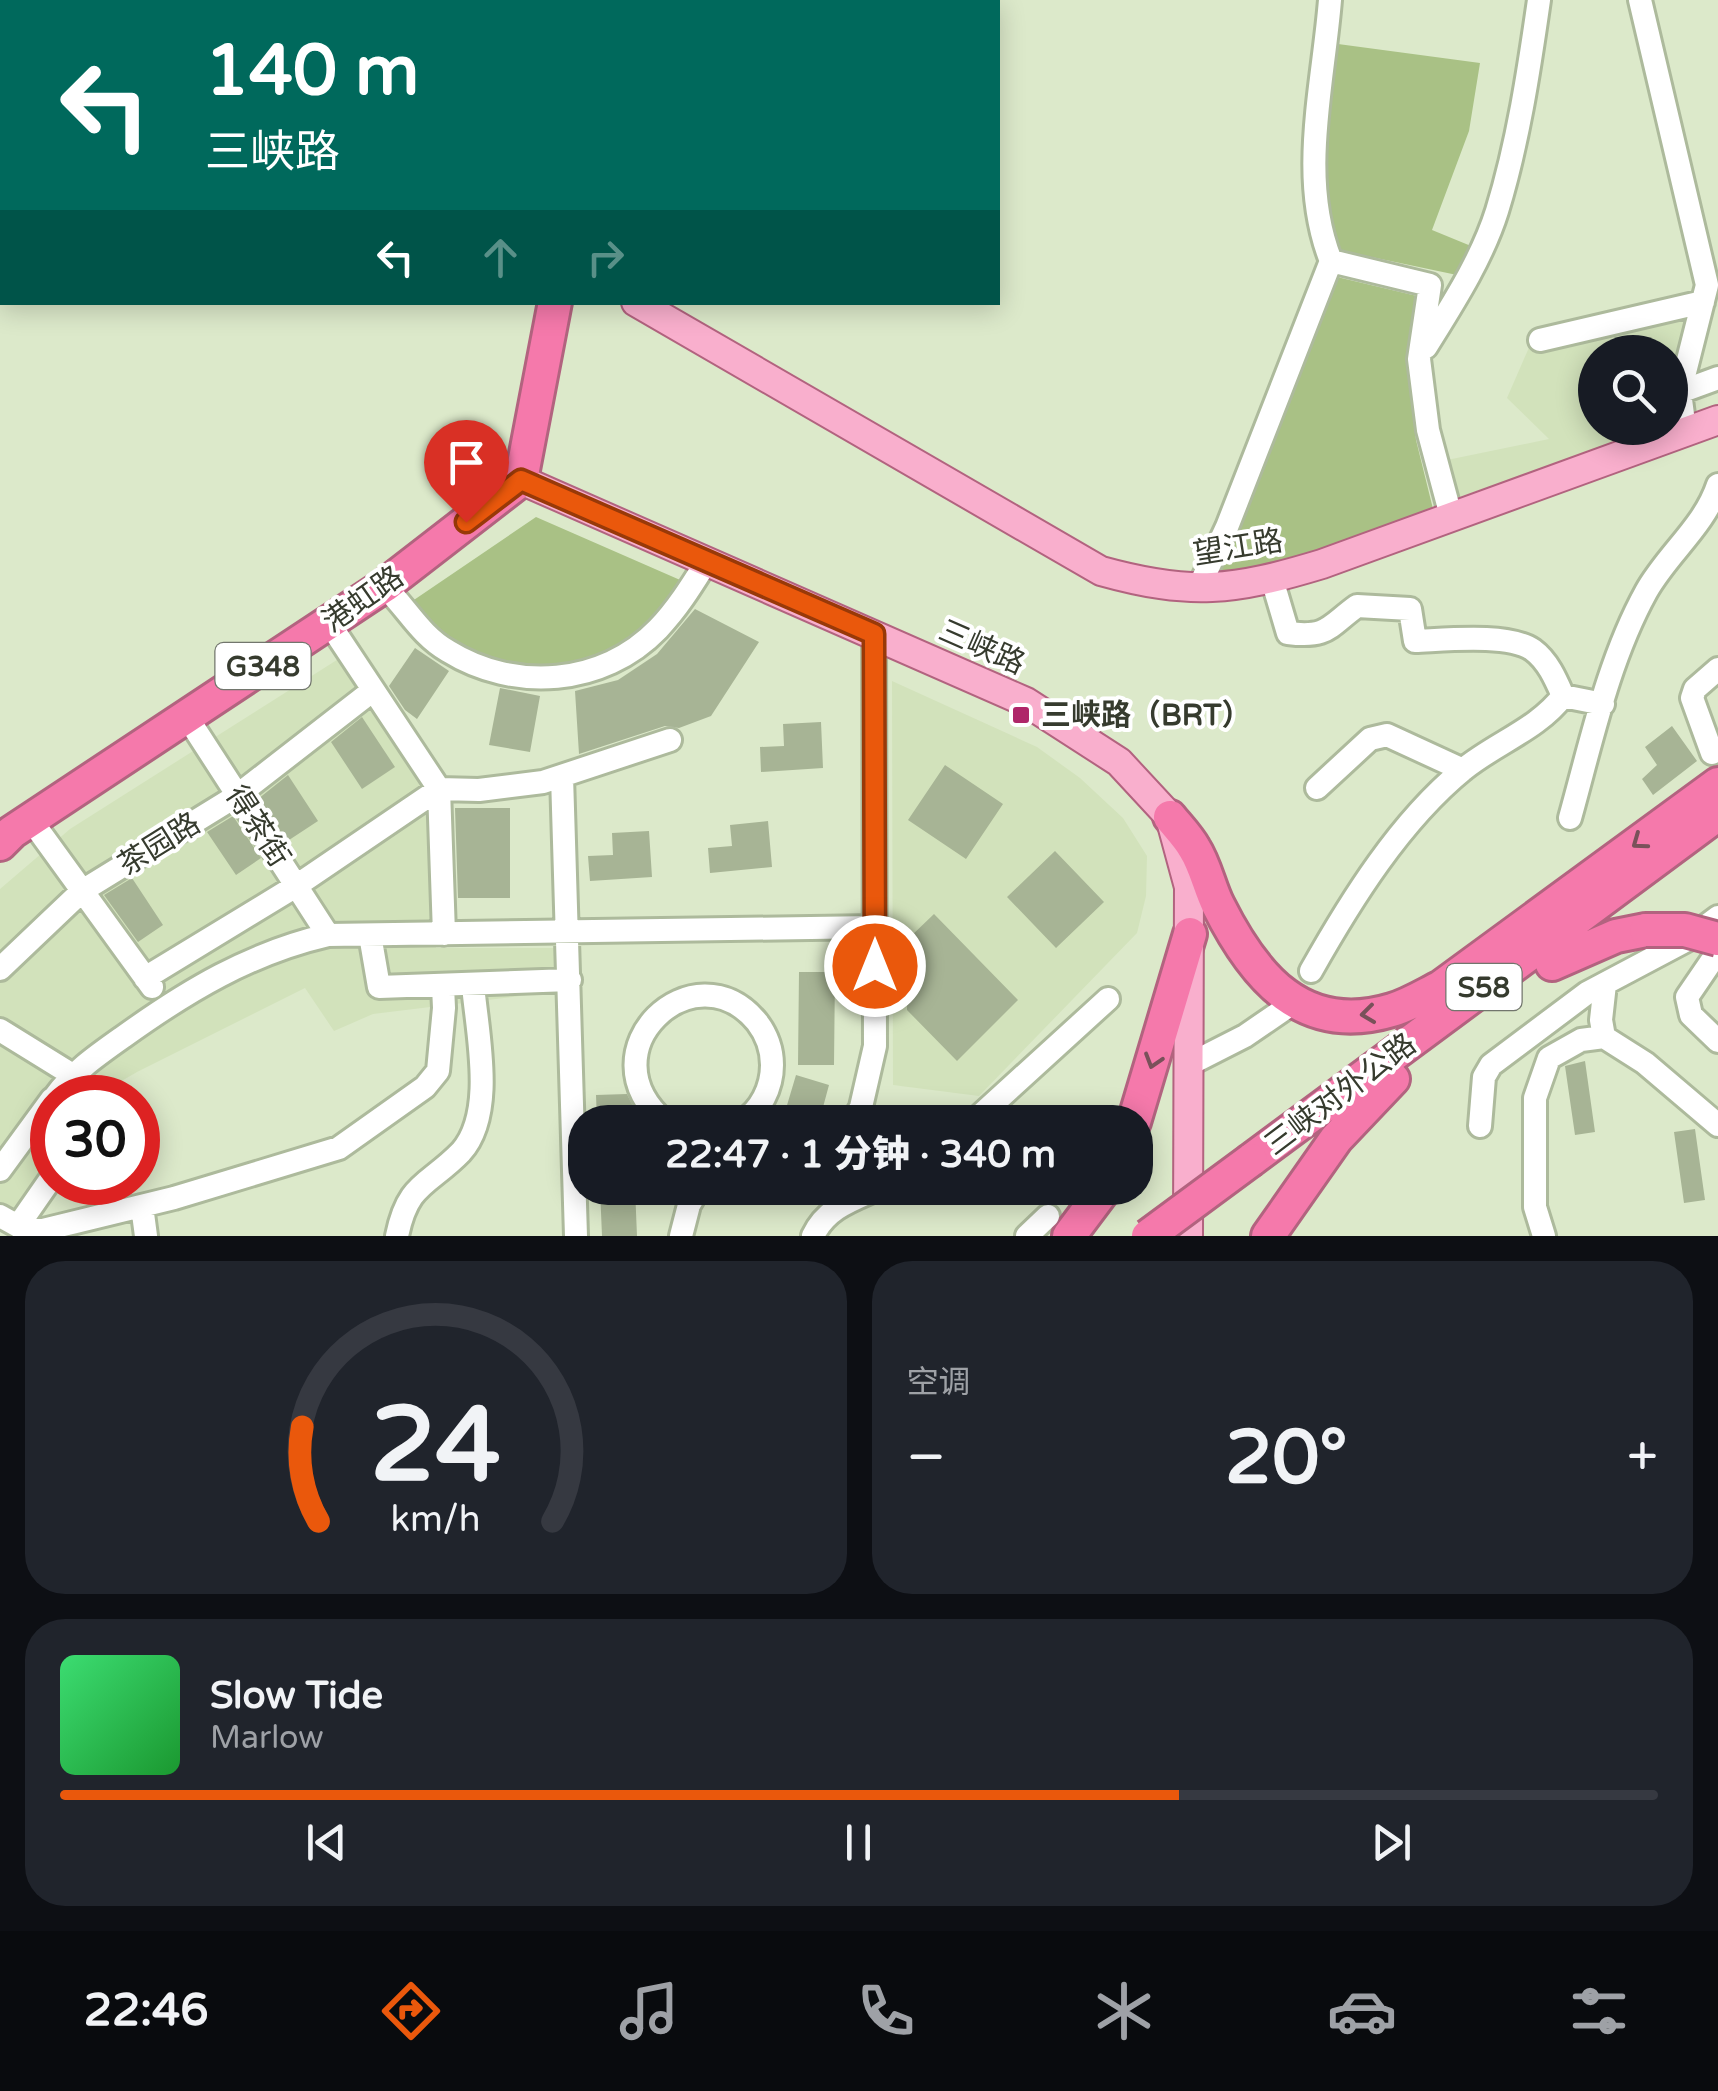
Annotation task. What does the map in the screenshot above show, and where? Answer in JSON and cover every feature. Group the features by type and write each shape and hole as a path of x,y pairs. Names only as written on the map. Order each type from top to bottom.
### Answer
{"highway":[{"path":"521,480 555,305"},
{"name":"港虹路","path":"0,844 384,586 521,480"},
{"path":"1170,817 1196,850 1218,904 1264,978 1304,1008 1372,1016 1396,1010 1441,988 1715,769"},
{"name":"三峡对外公路","path":"1255,1168 1718,814"},
{"name":"三峡对外公路","path":"1255,1168 1393,1079 1718,839"},
{"path":"1552,964 1616,936 1646,930 1686,930 1716,947"},
{"path":"1139,1105 1190,934"},
{"path":"1268,1236 1336,1139 1393,1079"},
{"name":"S58","path":"1148,1236 1255,1168"},
{"name":"S58","path":"1184,1236 1255,1168"},
{"path":"1059,1226 1084,1205"}],"main road":[{"name":"望江路","path":"641,305 1101,571 1150,584 1198,589 1272,579 1644,445"},
{"name":"望江路","path":"1688,429 1718,420"},
{"name":"三峡路","path":"521,480 1026,702 1119,762 1170,817 1188,886 1190,934 1184,1236"}],"street":[{"path":"1198,589 1227,527 1331,262 1320,232 1312,163 1330,0"},
{"path":"1419,359 1459,292 1496,214 1518,126 1539,0"},
{"path":"1640,0 1707,286 1688,361"},
{"path":"1331,262 1459,292"},
{"path":"1430,285 1419,359 1428,430 1451,516"},
{"path":"1540,340 1703,302"},
{"path":"1688,389 1718,378"},
{"path":"1570,818 1630,626 1646,591 1694,530 1718,485"},
{"path":"384,586 418,629 449,652 498,673 542,679 580,675 621,658 656,632 684,599 707,561"},
{"path":"1272,579 1288,633 1329,631 1356,606 1410,609 1415,641 1460,639 1523,644 1537,652 1555,675 1563,696"},
{"path":"329,623 439,789 444,934"},
{"path":"861,1105 875,1046 874,634"},
{"path":"1715,769 1692,698 1694,689 1718,669"},
{"name":"茶园路","path":"0,969 82,891 238,795 372,692"},
{"path":"1563,696 1603,704"},
{"path":"1311,972 1401,833 1463,770 1550,713 1563,696"},
{"name":"得茶街","path":"187,716 328,935"},
{"path":"1317,788 1370,739 1387,735 1463,770"},
{"path":"145,978 296,886 439,789 479,790 543,782 670,740"},
{"path":"562,776 576,1236"},
{"path":"31,820 165,1006"},
{"path":"1480,1126 1486,1071 1587,993 1687,940 1718,917"},
{"path":"0,1030 71,1074 184,993 284,945 328,935 874,927"},
{"path":"370,935 379,987 570,980"},
{"path":"1716,947 1687,997 1691,1015 1718,1041"},
{"path":"1604,1037 1601,1020 1606,984"},
{"path":"397,1236 406,1203 417,1187 460,1152 476,1127 482,1105 473,985"},
{"path":"30,1200 9,1221 43,1230 142,1206 338,1148 425,1087 438,1071 444,1008 442,986"},
{"path":"648,1105 634,1065 638,1043 648,1024 664,1008 684,999 705,996 728,1000 749,1012 764,1031 772,1054 772,1078 759,1105"},
{"path":"992,1105 1108,999"},
{"path":"1188,1065 1245,1036 1283,1010"},
{"path":"1544,1236 1535,1208 1536,1098 1550,1058 1581,1040 1604,1037 1645,1064 1718,1125"},
{"path":"0,1170 30,1129"},
{"path":"682,1236 689,1205"},
{"path":"813,1236 821,1219 840,1205"},
{"path":"142,1206 146,1236"},
{"path":"1027,1236 1059,1226"}],"shaded area":[{"path":"1338,44 1480,63 1469,131 1432,230 1471,246 1457,275 1338,250 1331,225 1326,173"},
{"path":"1337,277 1417,296 1408,360 1416,440 1433,509 1217,585 1211,582 1236,536"},
{"path":"1694,291 1682,335 1578,335 1578,445 1611,445 1459,497 1447,460 1549,439 1507,398 1537,329"},
{"path":"536,517 687,583 649,626 622,648 601,658 556,668 511,667 467,653 442,637 408,604"},
{"path":"340,658 428,787 432,800 436,948 558,948 560,991 373,1014 334,1031 305,988 132,1075 30,1075 30,1195 16,1216 0,1227 0,889 70,829"},
{"path":"892,681 1037,747 1080,778 1123,818 1147,856 1146,896 1137,933 979,1096 893,1085"}],"building":[{"path":"695,609 759,642 711,716 679,728 665,726 579,754 575,691 618,680 657,654"},
{"path":"415,648 449,671 417,719 405,710 389,686"},
{"path":"500,688 540,696 530,752 489,745"},
{"path":"362,717 395,767 362,789 331,742"},
{"path":"821,722 823,768 761,772 760,747 784,746 783,724"},
{"path":"1672,726 1697,761 1653,795 1642,779 1657,765 1645,747"},
{"path":"945,765 1003,804 966,859 908,820"},
{"path":"288,775 318,821 286,842 258,799"},
{"path":"455,808 510,808 510,898 458,898"},
{"path":"233,816 261,858 236,875 207,832"},
{"path":"768,821 772,867 710,873 708,848 732,846 730,825"},
{"path":"649,831 652,877 590,881 588,856 613,855 612,833"},
{"path":"1055,851 1104,902 1056,948 1007,897"},
{"path":"132,878 163,925 138,942 104,895"},
{"path":"934,914 1018,1000 957,1061 907,1010 908,939"},
{"path":"799,972 835,972 834,1065 798,1065"},
{"path":"1585,1061 1595,1132 1575,1135 1565,1066"},
{"path":"796,1075 829,1085 824,1105 787,1105"},
{"path":"627,1094 632,1105 596,1105 596,1095"},
{"path":"1695,1129 1705,1200 1684,1203 1674,1132"},
{"path":"601,1205 636,1205 637,1236 602,1236"}],"place":[{"name":"三峡路（BRT）","path":"1021,715"}],"route":[{"path":"466,522 521,480 874,634 875,966"}]}
